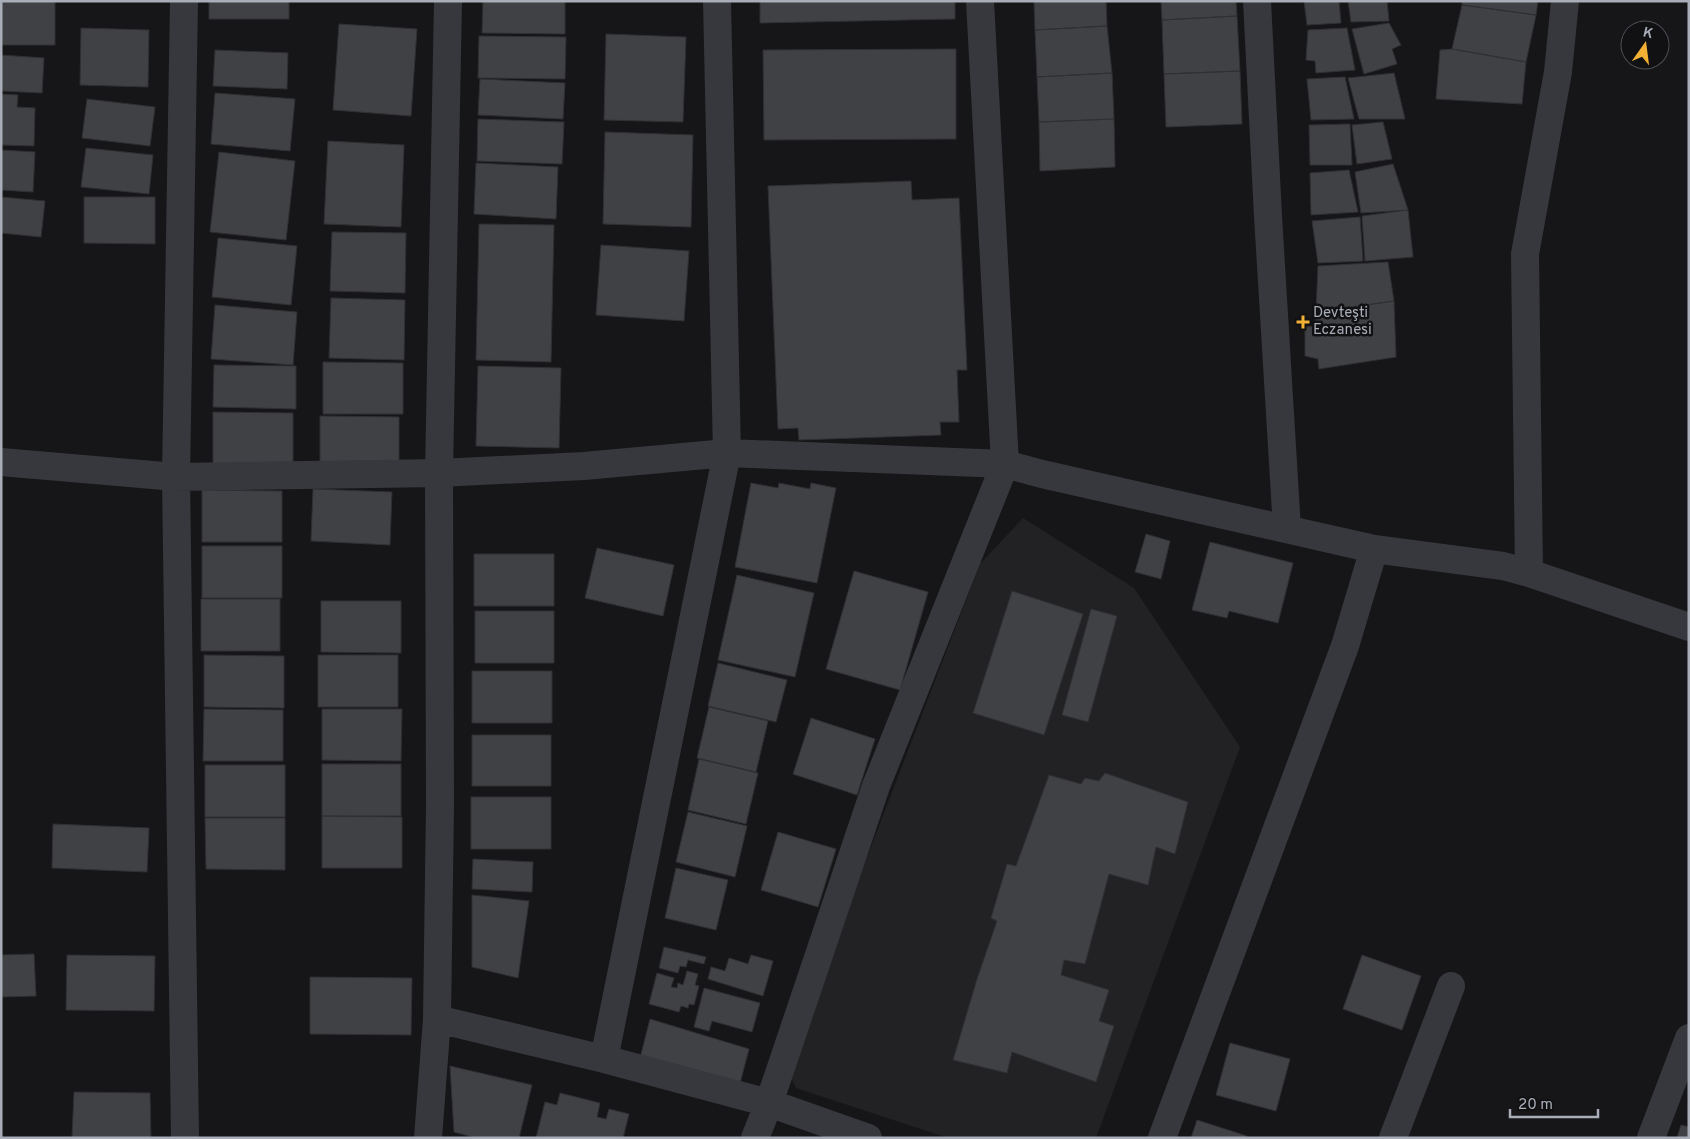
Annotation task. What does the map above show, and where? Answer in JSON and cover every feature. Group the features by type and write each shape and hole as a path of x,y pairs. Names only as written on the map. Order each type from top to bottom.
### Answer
{"street":[{"path":"184,1 176,477 185,1138"},
{"path":"428,1138 437,1019 440,805 439,473 448,1"},
{"path":"604,1059 727,453 717,1"},
{"path":"755,1138 769,1103 876,786 1005,464 980,1"},
{"path":"1257,1 1268,226 1287,528"},
{"path":"1529,573 1525,254 1558,72 1565,1"},
{"path":"1,462 176,477 439,473 584,466 727,453 1005,464 1374,549 1503,566 1689,627"},
{"path":"1162,1138 1345,646 1374,549"},
{"path":"1393,1138 1451,986"},
{"path":"437,1019 604,1059 769,1103 868,1138"},
{"path":"1651,1138 1688,1041"}],"shaded area":[{"path":"1023,518 1134,588 1240,747 1096,1138 948,1138 796,1088 786,1067 980,564"}],"building":[{"path":"1,1 55,1 55,45 1,45"},
{"path":"209,1 289,1 289,19 209,19"},
{"path":"483,1 565,1 565,34 482,33"},
{"path":"760,1 955,1 955,19 760,23"},
{"path":"1034,1 1106,1 1107,26 1035,30"},
{"path":"1161,1 1236,1 1237,16 1162,20"},
{"path":"1304,1 1339,1 1341,23 1307,25"},
{"path":"1348,1 1387,1 1389,21 1351,22"},
{"path":"1462,1 1538,1 1536,15 1462,5"},
{"path":"1462,5 1536,15 1526,62 1452,49"},
{"path":"1237,16 1240,71 1164,74 1162,20"},
{"path":"1389,23 1401,45 1392,49 1397,64 1364,74 1352,29"},
{"path":"339,24 417,29 411,116 333,110"},
{"path":"1107,26 1112,73 1037,77 1035,30"},
{"path":"81,28 149,30 148,87 80,85"},
{"path":"1347,28 1355,70 1316,73 1315,61 1306,60 1308,30"},
{"path":"606,34 686,37 683,122 604,120"},
{"path":"479,36 566,37 565,79 478,78"},
{"path":"956,49 956,139 764,140 763,50"},
{"path":"1452,49 1526,62 1522,104 1436,99 1440,50"},
{"path":"215,50 288,53 287,89 213,86"},
{"path":"1,55 44,58 42,93 1,91"},
{"path":"1240,71 1242,124 1166,127 1164,74"},
{"path":"1112,73 1114,119 1039,122 1037,77"},
{"path":"1394,73 1405,119 1359,119 1348,78"},
{"path":"1345,77 1354,119 1311,120 1307,79"},
{"path":"480,79 565,83 563,119 478,115"},
{"path":"215,93 295,99 290,151 211,144"},
{"path":"1,94 18,95 17,107 35,108 34,146 1,145"},
{"path":"87,99 155,107 150,146 82,138"},
{"path":"478,119 564,122 562,164 477,161"},
{"path":"1114,119 1115,167 1040,171 1039,122"},
{"path":"1383,122 1392,159 1357,164 1352,125"},
{"path":"1350,124 1352,165 1310,165 1309,125"},
{"path":"605,132 693,135 691,227 603,224"},
{"path":"328,141 404,145 401,227 324,224"},
{"path":"86,148 153,155 149,194 81,187"},
{"path":"1,150 35,152 33,192 1,190"},
{"path":"219,152 295,161 286,240 210,232"},
{"path":"476,163 558,167 556,219 474,214"},
{"path":"1393,164 1408,210 1361,213 1355,172"},
{"path":"1349,170 1358,212 1311,215 1310,173"},
{"path":"911,181 912,200 959,198 967,370 957,370 959,422 940,422 941,435 799,440 798,428 778,429 768,186"},
{"path":"1,197 45,201 41,237 1,233"},
{"path":"84,197 155,197 155,244 84,243"},
{"path":"1408,210 1413,257 1365,261 1362,216"},
{"path":"1360,217 1363,261 1318,263 1312,221"},
{"path":"479,224 554,225 551,362 476,360"},
{"path":"332,232 406,233 405,293 330,291"},
{"path":"218,238 297,246 291,305 212,297"},
{"path":"601,245 689,251 684,321 596,315"},
{"path":"1388,262 1394,301 1316,312 1318,266"},
{"path":"331,298 405,300 404,360 329,358"},
{"path":"1394,301 1396,357 1319,369 1318,359 1305,356 1305,327 1315,326 1316,312"},
{"path":"215,305 297,312 293,365 211,359"},
{"path":"323,362 403,363 403,414 323,414"},
{"path":"214,365 296,366 296,409 213,407"},
{"path":"478,366 561,368 559,448 476,446"},
{"path":"213,412 293,413 293,464 213,464"},
{"path":"320,416 399,417 399,468 320,468"},
{"path":"751,483 778,488 779,483 810,489 811,483 836,488 817,583 735,567"},
{"path":"313,489 392,492 390,545 311,541"},
{"path":"202,490 282,491 282,542 202,542"},
{"path":"1146,534 1170,541 1161,579 1135,572"},
{"path":"1210,542 1293,563 1278,623 1229,611 1227,618 1192,610"},
{"path":"202,546 282,546 282,598 202,598"},
{"path":"597,548 674,565 663,616 585,598"},
{"path":"474,554 554,554 554,606 474,606"},
{"path":"854,571 928,592 900,690 826,669"},
{"path":"737,575 814,593 795,677 718,660"},
{"path":"1012,591 1083,614 1044,735 973,713"},
{"path":"201,599 280,599 280,651 201,651"},
{"path":"321,601 401,601 401,653 321,652"},
{"path":"1091,609 1117,616 1088,722 1062,715"},
{"path":"475,611 554,611 554,663 475,663"},
{"path":"204,655 284,656 284,708 204,707"},
{"path":"318,655 398,655 398,707 318,707"},
{"path":"718,663 787,680 776,722 708,706"},
{"path":"472,671 552,671 552,723 472,723"},
{"path":"709,707 768,721 756,772 697,758"},
{"path":"204,709 283,710 283,761 203,761"},
{"path":"322,709 402,709 401,761 322,760"},
{"path":"811,718 875,739 857,795 793,774"},
{"path":"472,735 551,735 551,786 472,786"},
{"path":"699,759 758,773 746,824 688,810"},
{"path":"322,764 401,764 401,816 322,816"},
{"path":"205,765 285,765 285,817 205,817"},
{"path":"1105,773 1188,802 1175,854 1156,847 1148,885 1109,874 1085,964 1064,960 1061,975 1109,990 1099,1021 1114,1026 1096,1082 1012,1052 1007,1073 953,1060 977,979 997,921 991,918 1007,864 1016,866 1049,775 1081,784 1085,778 1099,781"},
{"path":"471,797 551,797 551,849 471,849"},
{"path":"688,812 747,826 735,877 676,862"},
{"path":"322,816 402,817 402,868 322,868"},
{"path":"205,818 285,818 285,870 206,869"},
{"path":"53,824 149,828 147,872 52,868"},
{"path":"778,832 836,849 818,907 761,890"},
{"path":"473,859 533,862 532,892 472,889"},
{"path":"676,868 728,880 716,930 665,918"},
{"path":"472,895 529,901 518,978 472,967"},
{"path":"664,947 706,957 704,964 688,960 686,967 680,966 678,973 659,968"},
{"path":"34,954 36,996 1,997 1,955"},
{"path":"67,955 155,956 154,1011 66,1010"},
{"path":"751,955 773,961 763,996 708,979 711,967 725,971 729,958 748,964"},
{"path":"1362,955 1421,976 1402,1030 1343,1009"},
{"path":"687,971 698,974 695,985 699,986 694,1005 689,1004 688,1008 681,1006 679,1012 649,1004 657,973 674,978 671,987 677,988 678,983 683,985"},
{"path":"310,977 412,978 411,1035 310,1034"},
{"path":"704,988 760,1003 752,1032 712,1021 709,1031 694,1027"},
{"path":"650,1019 749,1049 738,1091 638,1066"},
{"path":"1230,1043 1290,1059 1276,1111 1216,1095"},
{"path":"450,1066 532,1085 519,1138 476,1138 454,1132"},
{"path":"74,1092 150,1093 151,1138 72,1138"},
{"path":"560,1093 600,1103 597,1117 606,1119 609,1109 629,1114 623,1138 536,1138 545,1102 557,1105"},
{"path":"1197,1120 1247,1136 1247,1138 1191,1138"},
{"path":"1681,1125 1689,1127 1689,1138 1677,1138"}],"place":[{"name":"Devteşti Eczanesi","path":"1303,322"}]}
